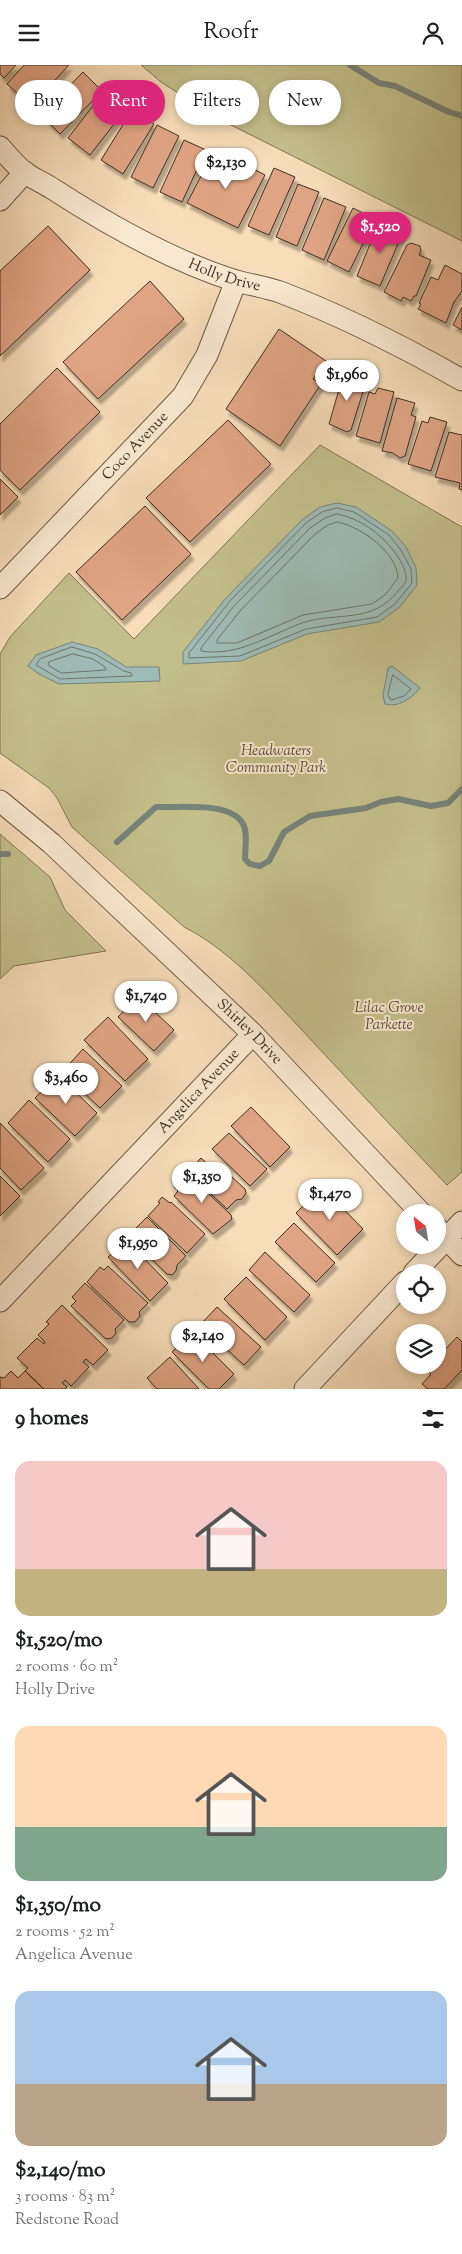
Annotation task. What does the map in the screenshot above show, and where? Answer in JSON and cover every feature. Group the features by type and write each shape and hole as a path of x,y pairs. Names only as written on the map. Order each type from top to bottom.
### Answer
{"street":[{"name":"Holly Drive","path":"0,147 25,172 88,211 144,241 189,263 236,281 278,292 322,309 426,359 462,379"},
{"path":"0,200 25,172"},
{"name":"Coco Avenue","path":"0,588 183,396 207,355 236,281"},
{"name":"Shirley Drive","path":"0,801 51,843 253,1034 413,1204"},
{"name":"Angelica Avenue","path":"0,1301 253,1034"},
{"path":"446,1232 462,1222"},
{"path":"446,1238 462,1255"},
{"path":"305,1389 396,1292"}],"green space":[{"path":"141,65 462,65 462,241 231,125 259,125 259,80 175,80 175,91 165,85 165,80 159,80"},
{"name":"Headwaters Community Park","path":"320,445 462,527 462,1172 447,1185 253,979 220,950 184,927 72,827 57,798 49,788 0,753 0,654 10,637 69,573 134,639"},
{"path":"0,834 50,877 65,910 106,951 14,966 0,979"}],"water":[{"path":"337,503 356,507 392,531 406,547 416,568 417,585 399,608 379,622 307,634 241,661 183,664 183,652 226,598 303,519 320,507"},
{"path":"72,642 98,649 126,667 159,667 160,681 59,684 28,666 36,655"},
{"path":"392,666 420,688 413,695 395,705 385,704 383,695 388,668"}],"building":[{"path":"0,65 16,65 4,78 0,74"},
{"path":"24,65 69,65 55,80 15,80 15,91 7,84"},
{"path":"83,72 92,81 92,101 82,111 82,80 75,80"},
{"path":"92,107 92,125 113,125 90,155 68,138 78,125 82,125 82,120"},
{"path":"51,125 69,125 60,134"},
{"path":"123,125 153,125 123,174 101,160"},
{"path":"157,125 179,136 153,188 131,177"},
{"path":"184,140 206,150 182,202 160,192"},
{"path":"213,153 238,166 240,162 265,175 238,228 187,203"},
{"path":"274,168 295,177 269,235 248,226"},
{"path":"298,184 319,192 297,246 276,237"},
{"path":"324,198 346,207 324,260 302,250"},
{"path":"353,208 375,219 349,272 327,261"},
{"path":"379,222 403,232 380,286 357,276"},
{"path":"48,226 90,270 0,356 0,271"},
{"path":"411,243 420,246 419,255 431,260 416,296 411,301 403,297 401,301 384,292 407,245"},
{"path":"445,265 462,274 462,291 454,302 446,323 418,309 431,277 438,280"},
{"path":"150,281 184,319 98,399 63,362"},
{"path":"462,307 462,330 453,325"},
{"path":"279,329 326,361 313,379 321,384 280,446 226,409"},
{"path":"57,368 100,412 20,490 0,470 0,424"},
{"path":"344,372 362,377 361,381 366,382 351,430 347,432 329,424"},
{"path":"378,388 394,392 380,443 356,436 369,392 375,394"},
{"path":"397,398 415,403 411,415 416,417 405,456 400,458 393,453 382,451"},
{"path":"430,417 447,422 431,471 408,464 422,421 428,423"},
{"path":"228,420 271,464 190,542 146,498"},
{"path":"449,432 462,435 462,490 459,489 460,483 435,477"},
{"path":"0,479 18,497 0,515"},
{"path":"145,506 191,554 122,620 76,572"},
{"path":"138,996 174,1030 154,1051 118,1017"},
{"path":"108,1017 148,1059 125,1081 84,1040"},
{"path":"83,1049 122,1086 100,1108 62,1072"},
{"path":"58,1075 97,1113 75,1136 35,1098"},
{"path":"29,1100 70,1139 48,1162 8,1123"},
{"path":"251,1107 290,1147 270,1167 231,1126"},
{"path":"0,1123 44,1168 21,1190 0,1168"},
{"path":"229,1133 267,1169 250,1186 212,1149"},
{"path":"201,1158 212,1168 217,1163 245,1189 246,1193 242,1199 236,1200 227,1209 188,1172"},
{"path":"187,1173 231,1215 232,1219 213,1234 174,1196 178,1191 174,1187"},
{"path":"0,1176 20,1196 0,1216"},
{"path":"322,1187 363,1229 337,1255 296,1213"},
{"path":"162,1197 171,1202 205,1234 187,1253 148,1216 160,1203 158,1202"},
{"path":"147,1217 186,1256 177,1265 176,1271 172,1275 167,1274 134,1242 138,1238 132,1232"},
{"path":"294,1223 335,1263 316,1282 275,1242"},
{"path":"126,1240 168,1283 150,1301 108,1257"},
{"path":"265,1252 310,1295 294,1312 249,1270"},
{"path":"108,1266 148,1303 139,1312 140,1316 135,1322 129,1322 87,1282 100,1267 104,1270"},
{"path":"246,1277 287,1317 265,1340 224,1299"},
{"path":"85,1283 124,1320 115,1329 116,1333 112,1338 106,1339 71,1306 76,1301 72,1297"},
{"path":"62,1305 108,1350 93,1365 86,1359 83,1362 89,1367 71,1386 65,1380 62,1383 67,1387 65,1389 44,1389 25,1371 28,1368 17,1358 37,1338 44,1344 45,1342 38,1335 49,1324 46,1322"},
{"path":"217,1307 261,1347 244,1365 200,1325"},
{"path":"192,1332 234,1374 219,1389 209,1389 172,1352"},
{"path":"457,1337 462,1342 462,1370 444,1389 428,1389 422,1384 431,1374 446,1374 446,1349"},
{"path":"170,1357 199,1389 157,1389 147,1378"},
{"path":"11,1371 18,1378 25,1371 44,1389 0,1389 0,1377 4,1378"}],"waterway":[{"path":"350,65 379,83 395,86 449,112 462,116"},
{"path":"117,842 156,807 204,807 216,809 228,812 237,817 243,824 246,836 245,859 250,864 260,866 269,861 284,832 310,816 366,808 381,802 398,799 431,806 448,803 462,789"},
{"path":"0,854 8,854"}],"park label":[{"name":"Lilac Grove Parkette","path":"389,1016"}]}
